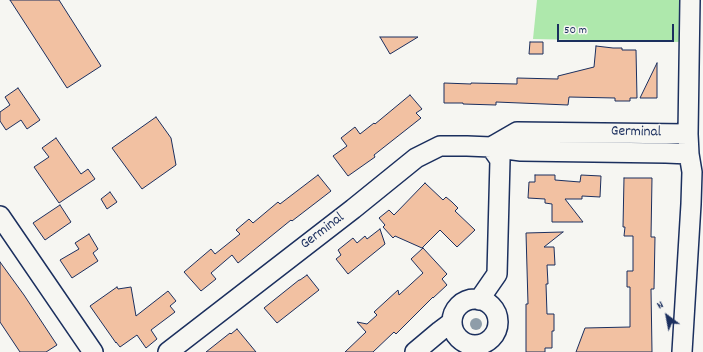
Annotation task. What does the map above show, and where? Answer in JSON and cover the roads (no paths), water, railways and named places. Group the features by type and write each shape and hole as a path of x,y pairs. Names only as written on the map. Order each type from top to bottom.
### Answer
{"street":[{"path":"682,352 692,204 692,172 688,134 690,0"},
{"name":"Germinal","path":"491,147 517,132 688,134"},
{"name":"Germinal","path":"168,352 353,209 416,158 440,146 491,147 521,151 689,154"},
{"path":"479,300 497,274 500,160 491,147"},
{"path":"0,216 93,352"},
{"path":"475,299 479,300 484,301 491,306 496,314 498,322 492,345 484,344 475,346 466,344 458,339 453,331 453,314 458,306 466,301 475,299"},
{"path":"415,352 435,334 452,322"}]}
